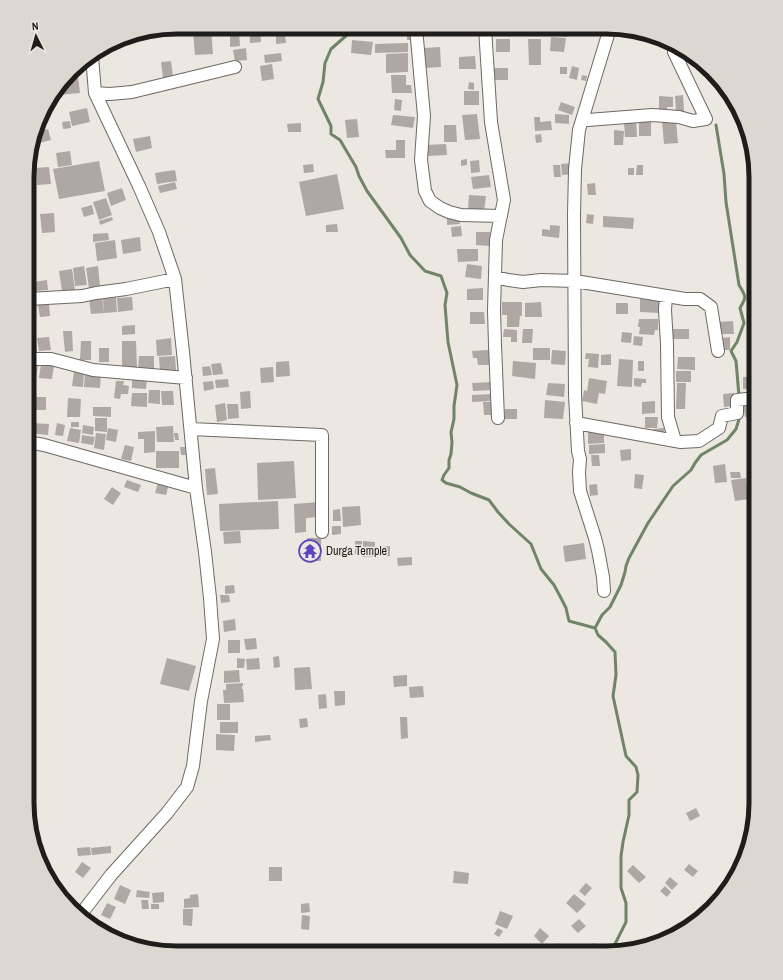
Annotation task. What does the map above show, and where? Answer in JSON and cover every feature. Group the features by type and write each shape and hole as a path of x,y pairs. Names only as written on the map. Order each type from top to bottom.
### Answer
{"street":[{"path":"417,34 424,116 422,160 425,191 430,201 449,212 501,216"},
{"path":"485,34 491,122 504,200 496,240 494,310 498,418"},
{"path":"604,591 597,544 580,491 580,459 576,423 575,169 579,130 608,34"},
{"path":"583,117 588,120 652,115 679,117 693,121 706,119 674,51"},
{"path":"83,911 111,875 187,788 213,639 210,598 196,488 175,279 159,232 95,93 92,62"},
{"path":"95,93 110,94 132,92 235,67"},
{"path":"496,277 523,282 541,280 575,281 685,300 700,299 711,307 718,351"},
{"path":"34,299 82,296 175,279"},
{"path":"666,296 665,310 668,417 675,441"},
{"path":"34,359 51,359 93,370 186,378"},
{"path":"576,423 681,442 698,441 719,428 722,416 737,413 737,400 749,399"},
{"path":"191,429 322,435 322,532"},
{"path":"34,443 196,488"}],"building":[{"path":"193,34 211,34 213,54 195,55"},
{"path":"230,34 239,34 240,46 230,47"},
{"path":"249,34 260,34 261,42 250,43"},
{"path":"285,34 286,43 276,44 276,35"},
{"path":"407,34 412,34 413,40 407,40"},
{"path":"455,34 468,34 455,36"},
{"path":"552,34 567,34 567,37"},
{"path":"551,37 566,38 564,52 550,51"},
{"path":"496,39 510,39 510,52 496,52"},
{"path":"528,39 541,39 541,65 529,65"},
{"path":"352,40 373,42 371,55 351,53"},
{"path":"408,43 408,52 375,53 375,44"},
{"path":"440,47 441,67 425,68 424,48"},
{"path":"246,48 247,60 235,61 233,50"},
{"path":"281,53 282,61 265,63 264,55"},
{"path":"408,53 408,72 386,73 386,54"},
{"path":"475,56 476,69 459,69 459,57"},
{"path":"171,61 173,77 163,78 161,62"},
{"path":"272,64 274,79 262,81 260,66"},
{"path":"572,66 579,68 577,80 569,78"},
{"path":"560,67 567,67 567,74 560,74"},
{"path":"493,68 508,68 508,80 494,80"},
{"path":"391,75 406,75 406,85 411,85 412,93 392,93"},
{"path":"582,75 587,76 586,81 581,80"},
{"path":"78,76 80,93 60,95 69,83"},
{"path":"469,82 474,83 474,90 468,89"},
{"path":"464,91 479,91 479,105 464,105"},
{"path":"683,95 684,111 676,112 675,96"},
{"path":"659,96 673,97 673,107 667,107 667,112 659,112"},
{"path":"395,99 402,100 401,111 394,110"},
{"path":"561,102 575,107 572,115 558,110"},
{"path":"87,108 90,122 72,126 69,112"},
{"path":"477,114 480,139 465,140 462,115"},
{"path":"555,114 569,115 569,124 555,123"},
{"path":"393,115 415,117 413,128 391,125"},
{"path":"534,117 540,117 540,122 551,121 552,130 535,131"},
{"path":"357,119 359,137 347,138 345,120"},
{"path":"70,121 71,128 63,129 62,122"},
{"path":"636,121 637,137 625,137 624,122"},
{"path":"651,121 651,136 639,136 639,122"},
{"path":"676,121 678,143 664,144 662,122"},
{"path":"301,123 301,132 288,132 287,124"},
{"path":"444,125 456,125 457,142 444,142"},
{"path":"48,129 51,140 39,143 42,131"},
{"path":"614,130 624,131 623,145 614,145"},
{"path":"541,134 542,142 536,143 535,135"},
{"path":"150,136 152,148 136,152 133,139"},
{"path":"396,140 405,140 405,158 386,158 385,150 396,150"},
{"path":"446,144 447,155 427,156 426,145"},
{"path":"70,151 72,165 58,167 56,153"},
{"path":"467,159 467,165 461,166 461,160"},
{"path":"479,160 480,172 471,173 470,161"},
{"path":"99,161 105,191 59,199 53,169"},
{"path":"573,163 574,174 562,175 561,164"},
{"path":"313,164 314,172 304,173 303,165"},
{"path":"553,165 560,165 561,177 554,177"},
{"path":"637,165 643,165 643,175 636,175"},
{"path":"49,167 51,184 37,185 36,168"},
{"path":"628,168 634,168 634,175 628,175"},
{"path":"175,170 177,181 157,184 155,173"},
{"path":"337,174 344,209 306,216 299,182"},
{"path":"489,175 491,187 473,189 471,177"},
{"path":"175,182 177,189 160,193 158,186"},
{"path":"595,183 596,195 588,195 587,184"},
{"path":"122,188 126,200 111,206 107,193"},
{"path":"469,195 486,196 484,212 468,211"},
{"path":"106,198 112,215 99,220 93,202"},
{"path":"92,205 94,214 84,217 81,208"},
{"path":"54,213 55,232 42,233 40,214"},
{"path":"587,214 594,215 593,224 586,223"},
{"path":"459,215 460,224 447,225 447,217"},
{"path":"603,216 634,218 633,229 603,227"},
{"path":"112,217 113,220 100,225 99,221"},
{"path":"337,224 338,232 326,232 326,225"},
{"path":"550,225 560,226 559,238 542,236 542,229 550,230"},
{"path":"461,226 462,236 452,237 451,227"},
{"path":"476,232 490,232 489,246 476,245"},
{"path":"108,233 109,240 93,242 93,234"},
{"path":"140,237 141,251 123,254 121,240"},
{"path":"115,240 117,258 97,261 95,243"},
{"path":"457,249 478,249 478,261 458,262"},
{"path":"467,264 482,266 481,279 465,277"},
{"path":"84,266 87,285 75,286 73,268"},
{"path":"98,266 100,286 89,288 86,268"},
{"path":"72,269 75,290 62,291 59,271"},
{"path":"47,280 48,290 34,291 34,282"},
{"path":"483,288 483,300 467,300 467,289"},
{"path":"102,297 104,313 91,314 89,298"},
{"path":"116,297 117,312 104,313 103,299"},
{"path":"132,297 133,310 118,312 117,298"},
{"path":"640,299 659,300 659,313 640,312"},
{"path":"502,302 522,302 522,316 520,316 519,327 507,327 507,315 502,315"},
{"path":"541,302 542,317 525,317 525,303"},
{"path":"616,303 628,303 628,314 616,314"},
{"path":"49,304 50,316 40,317 38,305"},
{"path":"470,312 484,312 485,324 470,324"},
{"path":"639,319 658,319 658,330 655,330 654,335 639,334"},
{"path":"733,321 734,334 719,334 718,322"},
{"path":"135,325 135,334 122,335 122,326"},
{"path":"504,329 517,330 517,342 511,342 511,337 503,337"},
{"path":"523,329 533,329 532,343 522,343"},
{"path":"673,329 689,329 689,339 673,339"},
{"path":"63,331 72,331 73,351 65,352"},
{"path":"622,332 632,333 631,343 621,342"},
{"path":"634,336 643,337 642,346 633,345"},
{"path":"34,337 36,337 37,353 34,353"},
{"path":"49,337 51,350 39,351 37,338"},
{"path":"730,337 730,350 722,350 721,338"},
{"path":"171,338 172,355 157,356 156,340"},
{"path":"81,341 91,341 91,360 80,360"},
{"path":"122,341 136,341 137,368 122,368"},
{"path":"99,348 109,348 109,362 99,362"},
{"path":"533,348 550,348 550,360 533,360"},
{"path":"489,350 490,365 478,365 477,358 473,358 472,351"},
{"path":"552,350 566,351 565,365 551,364"},
{"path":"586,353 599,354 598,368 588,367 589,359 585,359"},
{"path":"611,354 611,365 601,365 601,355"},
{"path":"139,356 154,356 154,371 138,371"},
{"path":"175,356 176,370 160,371 159,357"},
{"path":"678,357 695,357 695,370 677,369"},
{"path":"619,359 633,360 632,387 617,386"},
{"path":"289,361 290,376 276,377 276,362"},
{"path":"513,361 536,363 535,379 512,376"},
{"path":"638,361 644,361 644,371 638,371"},
{"path":"221,363 223,374 213,375 211,364"},
{"path":"34,364 38,364 36,378 34,378"},
{"path":"41,364 54,366 52,379 39,378"},
{"path":"210,366 212,375 203,376 202,367"},
{"path":"273,367 274,382 261,383 260,368"},
{"path":"74,371 84,372 83,387 72,386"},
{"path":"676,371 691,371 691,382 676,382"},
{"path":"85,372 101,373 100,388 84,387"},
{"path":"132,377 147,378 146,389 132,388"},
{"path":"743,377 749,377 749,389 743,389"},
{"path":"589,378 607,381 605,394 599,393 597,404 582,401 584,390 587,391"},
{"path":"634,378 646,379 646,383 642,383 641,387 634,386"},
{"path":"228,379 229,387 216,388 215,380"},
{"path":"116,381 124,381 123,385 129,386 128,394 121,394 120,399 114,398"},
{"path":"213,381 214,389 204,391 203,382"},
{"path":"491,382 492,390 473,391 472,383"},
{"path":"548,383 565,384 564,397 546,395"},
{"path":"677,383 686,383 685,409 676,409"},
{"path":"149,390 160,390 160,404 148,403"},
{"path":"161,391 173,391 174,405 162,405"},
{"path":"250,391 251,408 241,409 240,392"},
{"path":"132,393 147,393 147,407 131,406"},
{"path":"734,393 734,406 724,407 723,394"},
{"path":"491,394 491,401 472,402 472,395"},
{"path":"34,397 46,397 46,410 34,410"},
{"path":"68,398 81,399 80,417 67,417"},
{"path":"545,400 565,402 563,419 544,418"},
{"path":"655,401 655,413 642,414 642,402"},
{"path":"483,402 491,402 491,415 484,415"},
{"path":"225,403 227,420 217,422 215,405"},
{"path":"749,403 749,417 745,417 743,404"},
{"path":"227,404 238,404 239,418 228,419"},
{"path":"93,407 111,407 111,417 93,416"},
{"path":"505,409 517,409 517,419 505,419"},
{"path":"645,417 658,417 657,428 645,428"},
{"path":"95,418 107,418 107,432 95,431"},
{"path":"71,422 79,422 79,427 71,427"},
{"path":"34,423 49,424 48,435 34,434"},
{"path":"57,423 65,425 63,436 55,435"},
{"path":"83,425 94,427 93,435 82,433"},
{"path":"173,426 174,442 157,442 156,427"},
{"path":"70,428 81,430 79,443 67,441"},
{"path":"108,428 118,430 116,442 106,440"},
{"path":"664,428 664,435 653,435 653,429"},
{"path":"155,431 155,452 144,453 144,439 138,439 138,432"},
{"path":"588,431 604,431 604,443 588,444"},
{"path":"96,433 106,434 104,450 94,448"},
{"path":"174,433 178,433 179,440 175,440"},
{"path":"82,435 95,437 93,445 81,443"},
{"path":"605,444 605,453 589,454 589,445"},
{"path":"125,445 134,447 131,461 121,459"},
{"path":"180,447 185,447 186,455 181,455"},
{"path":"631,449 631,460 621,461 620,450"},
{"path":"156,451 179,451 179,468 156,468"},
{"path":"591,455 599,455 600,466 592,466"},
{"path":"294,461 296,498 258,500 257,463"},
{"path":"725,464 727,482 715,483 713,466"},
{"path":"215,468 218,494 207,495 205,469"},
{"path":"730,472 740,472 741,478 731,478"},
{"path":"635,474 644,475 642,489 634,488"},
{"path":"746,478 749,499 735,501 731,480"},
{"path":"127,480 141,485 138,492 124,487"},
{"path":"158,482 169,484 166,495 155,493"},
{"path":"597,484 598,495 590,496 589,485"},
{"path":"112,487 121,493 113,505 104,499"},
{"path":"278,501 279,529 220,531 219,504"},
{"path":"319,502 320,517 306,518 306,532 295,533 294,504"},
{"path":"360,506 361,525 343,527 342,507"},
{"path":"340,509 341,521 333,521 333,510"},
{"path":"332,526 341,526 341,534 332,535"},
{"path":"240,531 241,543 224,544 223,532"},
{"path":"307,538 321,538 321,561 307,561"},
{"path":"355,541 362,541 362,553 355,554"},
{"path":"363,541 375,542 375,557 363,557"},
{"path":"584,543 586,559 565,562 563,546"},
{"path":"390,546 390,556 376,556 376,547"},
{"path":"412,557 412,565 398,566 397,558"},
{"path":"234,585 235,593 225,594 225,586"},
{"path":"220,595 229,595 230,602 221,603"},
{"path":"235,619 236,630 224,632 223,621"},
{"path":"256,638 257,649 246,650 244,639"},
{"path":"228,640 240,640 240,653 228,653"},
{"path":"279,656 280,667 274,668 273,657"},
{"path":"167,658 196,666 189,691 160,684"},
{"path":"237,658 245,659 244,668 237,668"},
{"path":"259,658 260,669 247,670 246,659"},
{"path":"310,667 312,689 295,690 294,668"},
{"path":"239,670 240,682 224,683 224,671"},
{"path":"407,675 407,686 394,687 393,676"},
{"path":"243,683 242,689 244,702 224,703 223,690 226,690 226,684"},
{"path":"423,686 424,697 410,698 409,687"},
{"path":"334,691 345,691 345,705 335,706"},
{"path":"326,694 327,708 319,709 318,695"},
{"path":"217,704 230,704 230,720 217,720"},
{"path":"400,717 407,717 408,738 401,739"},
{"path":"307,718 308,727 300,728 299,719"},
{"path":"220,722 238,722 238,733 220,733"},
{"path":"216,734 235,735 234,751 216,750"},
{"path":"270,735 271,740 255,742 255,736"},
{"path":"696,808 700,816 690,821 686,813"},
{"path":"111,846 111,853 92,855 91,848"},
{"path":"90,847 91,855 78,856 77,848"},
{"path":"82,862 91,868 83,878 75,872"},
{"path":"689,864 698,871 693,877 684,870"},
{"path":"633,865 646,877 639,883 627,871"},
{"path":"269,867 282,867 282,881 269,881"},
{"path":"454,871 469,873 468,884 453,883"},
{"path":"670,877 678,884 672,890 665,883"},
{"path":"586,883 592,888 585,896 579,891"},
{"path":"120,885 131,890 125,904 114,899"},
{"path":"665,886 671,892 667,897 660,891"},
{"path":"137,890 150,892 149,898 136,897"},
{"path":"164,892 164,902 153,903 152,893"},
{"path":"198,894 199,907 184,908 184,899 190,898 190,895"},
{"path":"574,894 586,904 577,913 566,903"},
{"path":"141,900 148,900 149,909 142,909"},
{"path":"107,903 116,907 110,919 101,915"},
{"path":"309,903 310,912 301,913 301,904"},
{"path":"151,904 159,904 159,909 151,909"},
{"path":"183,909 193,909 192,926 183,925"},
{"path":"500,911 513,916 507,929 495,924"},
{"path":"302,915 310,916 309,930 301,929"},
{"path":"579,919 586,926 578,933 571,926"},
{"path":"498,928 503,931 499,937 494,934"},
{"path":"540,928 549,936 542,944 534,936"},
{"path":"593,943 600,946 592,946"}],"waterway":[{"path":"348,34 331,49 325,63 323,82 318,99 331,126 331,134 340,140 356,167 367,191 401,238 410,255 425,271 441,276 447,293 445,305 448,342 457,385 454,419 451,432 452,443 449,468 442,480 489,500 509,524 531,544 541,569 554,585 566,608 569,621 595,628 598,635 615,652 616,675 613,696 626,756 636,767 638,775 637,792 629,800 629,815 621,856 621,888 626,903 626,922 614,946"},
{"path":"716,125 739,285 745,296 740,308 744,323 737,342 731,351 736,361 739,396"},
{"path":"595,628 602,615 610,607 621,585 629,558 648,523 673,486 691,470 701,455 727,440 736,429 740,416"}],"place":[{"name":"Durga Temple","path":"310,551"}]}
